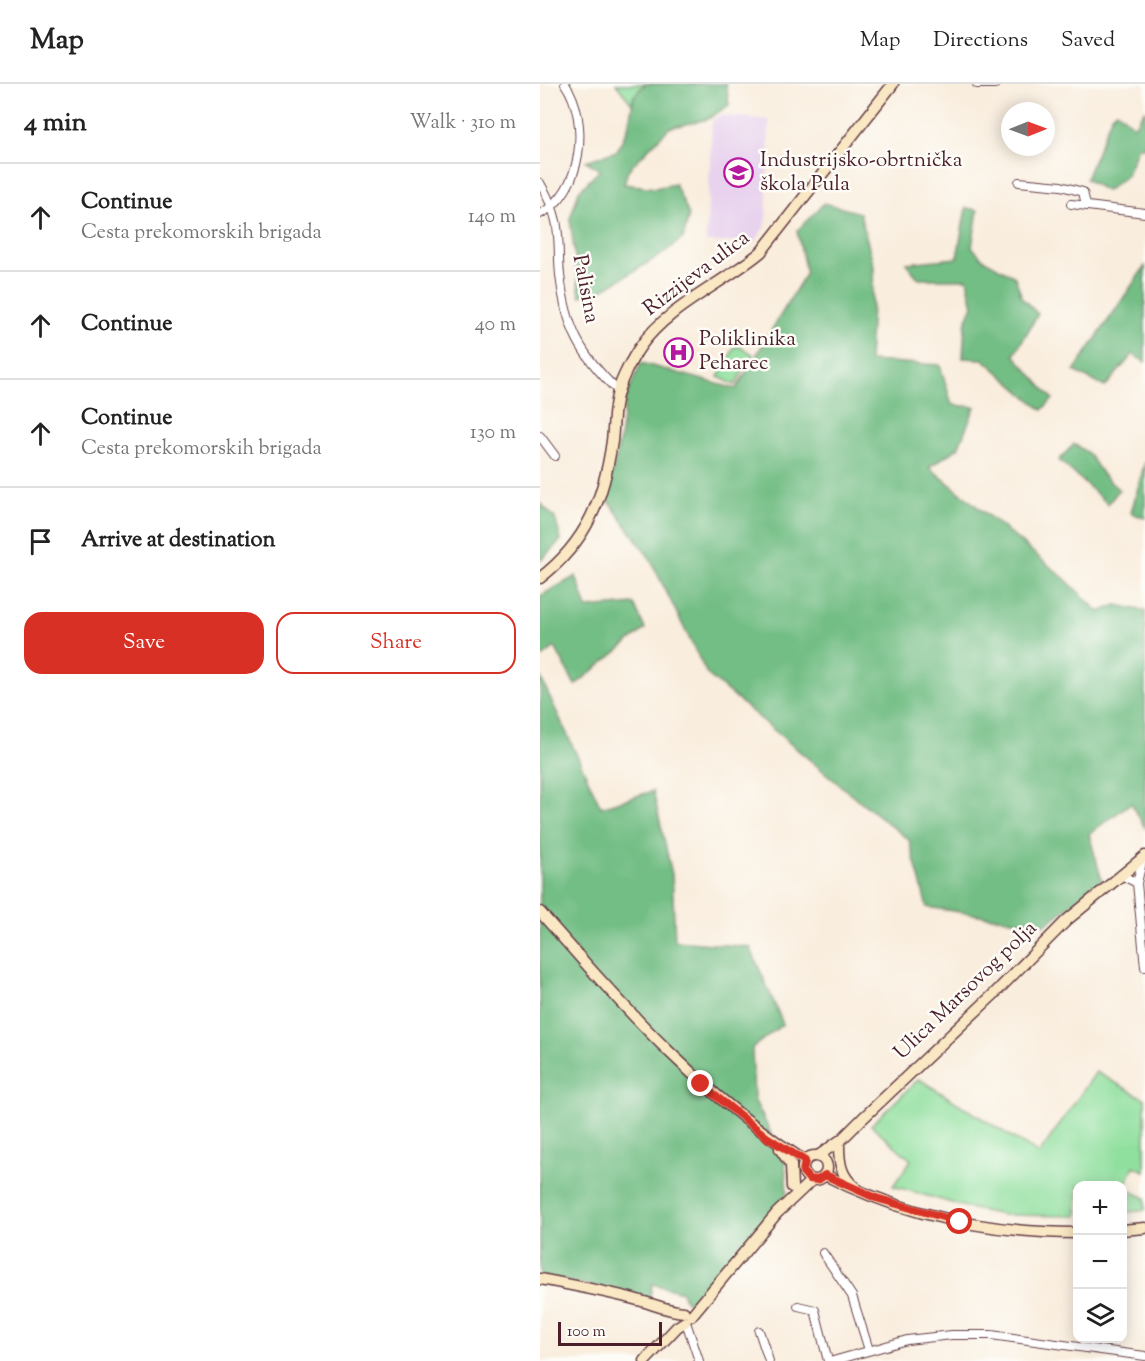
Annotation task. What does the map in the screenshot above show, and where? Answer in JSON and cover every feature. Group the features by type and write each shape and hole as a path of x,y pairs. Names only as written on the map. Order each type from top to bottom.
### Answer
{"main road":[{"name":"Rizzijeva ulica","path":"540,578 569,553 592,517 600,497 609,455 618,391 639,348 668,316 742,268 761,252 893,84"},
{"name":"Ulica Marsovog polja","path":"826,1169 841,1143 861,1119 994,994 1067,920 1144,857"},
{"path":"540,912 660,1045 721,1101 774,1142 806,1171 820,1179 826,1169"},
{"path":"774,1142 791,1165 792,1187"},
{"name":"Ulica Marsovog polja","path":"806,1171 810,1156 818,1156 841,1143"},
{"path":"841,1143 841,1170 846,1179 860,1192"},
{"path":"818,1156 822,1158 826,1169 860,1192 933,1216 1029,1232 1073,1233"},
{"path":"777,1213 792,1187 806,1171"},
{"path":"645,1361 777,1213 806,1171"},
{"path":"1127,1230 1145,1228"},
{"path":"540,1279 637,1300 685,1318"}],"street":[{"path":"540,214 552,206 566,189 578,154 578,117 565,84"},
{"path":"977,84 995,84"},
{"path":"1019,182 1061,186 1083,192 1086,205"},
{"name":"Palisina","path":"540,183 552,206 556,222 563,293 571,327 585,355 618,391"},
{"path":"1071,204 1145,213"},
{"path":"540,436 555,456"},
{"name":"Ulica Marsovog polja","path":"1144,857 1137,884 1145,967"},
{"path":"1121,875 1137,884"},
{"path":"823,1253 852,1296 869,1350"},
{"path":"798,1306 815,1310 828,1361"},
{"path":"685,1318 699,1361"},
{"path":"759,1331 768,1361"},
{"path":"833,1361 907,1340 973,1334 991,1335 1118,1357 1145,1356"}],"shaded area":[{"name":"Industrijsko-obrtnička škola Pula","path":"720,115 769,120 766,224 755,242 706,242 712,121"}],"green space":[{"path":"616,84 645,84 634,96 632,104"},
{"path":"645,84 726,84 729,105 708,119 669,128 628,170 624,184 655,188 675,184 689,215 683,238 661,255 599,292 580,296 570,219 579,191 600,170 586,161 617,151 628,128 634,96"},
{"path":"1145,110 1145,147 1138,147 1126,176 1106,191 1086,179 1112,115 1117,111 1134,126"},
{"path":"824,203 860,213 874,267 869,361 940,365 952,405 975,407 958,448 929,467 1064,578 1099,612 1117,605 1145,611 1145,828 1131,803 1089,834 1102,881 1045,925 927,907 909,840 707,674 649,557 607,499 626,397 641,363 736,389 806,273 797,231"},
{"path":"966,208 978,210 972,247 983,259 1015,277 1022,298 1038,314 1014,355 1053,399 1042,410 983,359 963,358 965,324 973,306 967,279 919,279 906,263 957,258"},
{"path":"1145,266 1145,362 1133,354 1105,387 1074,371"},
{"path":"736,345 753,354 735,385 718,377"},
{"path":"1074,444 1088,453 1103,475 1119,490 1108,504 1059,460"},
{"path":"1145,462 1145,518 1131,513"},
{"path":"540,503 555,518 561,540 540,561"},
{"path":"576,576 587,608 634,604 645,629 575,685 555,647 540,659 540,596"},
{"path":"540,676 601,807 653,791 672,874 675,941 750,947 783,1024 752,1048 754,1099 785,1162 787,1194 694,1303 686,1302 682,1292 652,1284 650,1297 540,1276"},
{"path":"1096,1072 1145,1099 1145,1171 1134,1166 1127,1181 1073,1181 1073,1216 1002,1215 893,1186 911,1160 871,1125 919,1079 1039,1154"},
{"path":"1127,1189 1145,1198 1145,1210 1127,1212"}],"place":[{"name":"Industrijsko-obrtnička škola Pula","path":"739,173"},
{"name":"Poliklinika Peharec","path":"678,352"}],"route":[{"path":"701,1084 768,1138 805,1161 803,1172 809,1179 818,1180 825,1175 876,1198 960,1222"}]}
